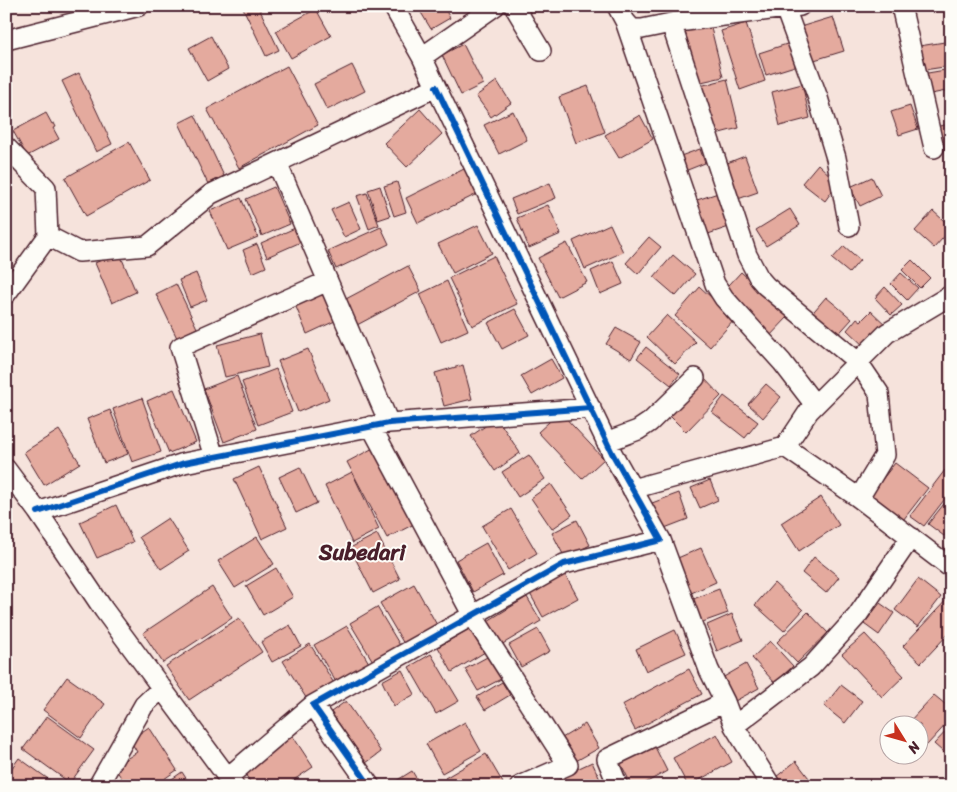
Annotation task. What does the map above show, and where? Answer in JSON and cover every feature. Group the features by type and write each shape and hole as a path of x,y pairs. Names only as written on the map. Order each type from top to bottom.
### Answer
{"street":[{"path":"6,40 139,6"},
{"path":"393,6 422,57 606,442 661,540 709,670 725,702 734,726 771,786"},
{"path":"422,57 495,6"},
{"path":"514,6 541,51"},
{"path":"901,6 934,148"},
{"path":"621,14 632,29 642,29 671,23 792,7 836,158 849,226"},
{"path":"621,14 715,284 724,298 782,362 815,405"},
{"path":"671,23 747,255 759,278 766,286 858,362 879,393 885,455 859,498"},
{"path":"48,236 79,252 147,246 211,194 436,87"},
{"path":"6,146 46,188 48,236 6,294"},
{"path":"277,163 328,280 380,424 473,616 568,765 520,786"},
{"path":"214,457 180,347 328,280"},
{"path":"632,489 785,447 809,411 887,333 951,295"},
{"path":"606,442 638,430 650,422 695,378"},
{"path":"38,512 184,463 380,424 591,408"},
{"path":"785,447 859,498 951,568"},
{"path":"6,469 38,512 104,610 231,781 312,705 564,564 661,540"},
{"path":"734,726 811,667 857,616 911,537"},
{"path":"98,786 144,705 162,688"},
{"path":"618,786 607,759 725,702"},
{"path":"312,705 370,786"}],"building":[{"path":"258,6 279,50 266,56 243,8"},
{"path":"417,6 443,6 450,18 431,29"},
{"path":"316,9 331,36 291,58 276,31"},
{"path":"833,17 844,51 811,61 800,27"},
{"path":"746,23 765,81 740,90 721,31"},
{"path":"710,24 723,77 697,83 685,31"},
{"path":"211,36 228,69 207,81 189,48"},
{"path":"951,41 951,66 917,71 913,47"},
{"path":"790,43 798,65 766,75 759,53"},
{"path":"463,44 483,84 461,95 442,55"},
{"path":"352,65 365,91 327,110 314,84"},
{"path":"287,66 318,125 239,168 207,109"},
{"path":"951,69 951,90 926,95 922,74"},
{"path":"79,73 112,144 96,152 62,81"},
{"path":"727,79 739,128 712,135 700,86"},
{"path":"497,81 511,103 491,117 476,96"},
{"path":"802,84 810,118 780,126 772,92"},
{"path":"588,86 605,132 576,143 559,97"},
{"path":"910,106 918,129 899,135 891,112"},
{"path":"420,109 442,134 407,167 384,143"},
{"path":"513,111 527,140 499,154 484,125"},
{"path":"46,113 52,124 54,123 56,127 53,128 59,139 27,156 13,131"},
{"path":"195,115 224,176 208,184 179,123"},
{"path":"640,115 653,139 619,158 605,135"},
{"path":"951,124 951,148 942,149 939,126"},
{"path":"129,142 150,180 86,216 65,178"},
{"path":"700,149 705,163 680,173 675,158"},
{"path":"745,156 758,192 735,200 722,165"},
{"path":"818,164 838,183 825,201 802,183"},
{"path":"466,168 479,193 418,223 406,198"},
{"path":"872,177 881,196 860,206 850,187"},
{"path":"397,182 406,212 394,216 384,186"},
{"path":"550,183 556,198 517,214 511,199"},
{"path":"380,186 390,216 378,220 368,190"},
{"path":"274,187 290,224 262,236 246,199"},
{"path":"951,191 951,206 944,197"},
{"path":"367,193 379,225 369,229 357,196"},
{"path":"718,193 729,227 702,236 691,202"},
{"path":"241,198 258,237 227,250 210,211"},
{"path":"349,202 361,229 344,237 331,210"},
{"path":"548,205 561,234 529,248 517,218"},
{"path":"790,209 800,225 766,246 756,230"},
{"path":"933,211 951,227 934,248 915,231"},
{"path":"610,224 623,252 585,269 573,241"},
{"path":"478,225 492,253 453,273 438,244"},
{"path":"381,227 389,244 336,269 328,251"},
{"path":"295,228 301,242 267,257 261,243"},
{"path":"649,237 661,247 638,274 626,263"},
{"path":"567,243 587,282 558,297 538,258"},
{"path":"257,244 266,267 252,273 243,250"},
{"path":"844,246 860,260 849,273 832,259"},
{"path":"119,252 136,292 112,303 95,263"},
{"path":"673,255 695,274 676,296 654,277"},
{"path":"494,256 517,304 472,326 449,278"},
{"path":"912,260 930,278 920,288 902,270"},
{"path":"613,261 623,284 600,294 591,271"},
{"path":"408,266 421,291 357,325 344,300"},
{"path":"741,272 789,316 766,340 718,297"},
{"path":"196,273 207,300 190,307 179,280"},
{"path":"901,273 918,288 907,300 891,284"},
{"path":"447,281 468,330 441,342 420,294"},
{"path":"176,284 197,328 177,338 156,294"},
{"path":"700,287 735,319 710,347 675,316"},
{"path":"885,287 902,305 891,315 875,298"},
{"path":"321,289 335,321 307,334 294,302"},
{"path":"826,297 852,319 834,339 809,317"},
{"path":"515,309 529,335 502,349 488,323"},
{"path":"871,311 887,326 866,348 847,330 857,318 861,321"},
{"path":"667,315 696,342 675,364 647,337"},
{"path":"616,328 641,342 631,359 606,344"},
{"path":"260,334 268,367 225,377 217,345"},
{"path":"646,347 680,374 671,385 637,358"},
{"path":"308,349 329,399 298,412 278,361"},
{"path":"551,359 562,378 532,395 521,376"},
{"path":"463,365 472,399 444,406 435,373"},
{"path":"276,369 292,412 258,425 242,382"},
{"path":"237,376 257,429 224,442 204,389"},
{"path":"702,376 721,396 686,432 666,412"},
{"path":"766,384 781,397 763,418 748,404"},
{"path":"174,389 196,442 169,453 147,401"},
{"path":"724,396 758,422 745,438 712,412"},
{"path":"142,398 161,452 132,462 113,409"},
{"path":"110,410 128,454 104,463 87,419"},
{"path":"560,412 604,459 582,479 538,432"},
{"path":"497,418 520,453 495,471 471,436"},
{"path":"59,430 80,463 44,485 24,452"},
{"path":"377,446 416,523 387,538 347,462"},
{"path":"529,455 545,479 518,497 502,472"},
{"path":"895,463 928,488 900,524 867,499"},
{"path":"259,467 287,527 262,539 234,479"},
{"path":"300,467 317,503 296,513 279,477"},
{"path":"945,470 951,475 951,491 924,526 910,516"},
{"path":"352,472 379,529 352,543 325,486"},
{"path":"710,480 718,500 700,508 691,488"},
{"path":"551,484 572,515 552,529 531,498"},
{"path":"679,493 688,519 662,529 652,503"},
{"path":"951,495 951,527 944,536 928,524"},
{"path":"821,497 839,525 799,551 781,523"},
{"path":"116,505 133,542 97,558 80,522"},
{"path":"511,509 537,553 508,570 482,526"},
{"path":"168,518 189,551 161,569 139,537"},
{"path":"577,520 590,545 565,558 552,533"},
{"path":"377,534 400,579 373,593 350,548"},
{"path":"257,537 274,564 235,588 218,561"},
{"path":"951,541 951,556 943,550"},
{"path":"486,543 503,575 473,592 456,560"},
{"path":"701,548 716,582 689,594 673,560"},
{"path":"814,557 839,577 826,593 802,573"},
{"path":"276,568 293,597 263,615 246,586"},
{"path":"563,571 578,598 543,617 528,590"},
{"path":"918,579 941,597 918,627 895,610"},
{"path":"774,583 803,610 784,631 755,605"},
{"path":"414,584 437,625 404,644 380,603"},
{"path":"212,587 232,618 163,663 143,633"},
{"path":"719,589 728,613 697,624 688,601"},
{"path":"951,595 951,631 921,663 903,646"},
{"path":"527,597 541,621 501,645 486,622"},
{"path":"880,603 894,613 879,635 864,624"},
{"path":"377,607 401,647 374,663 350,623"},
{"path":"808,612 828,633 797,663 777,642"},
{"path":"732,614 743,640 717,651 707,625"},
{"path":"239,618 262,652 189,700 166,666"},
{"path":"290,625 301,646 272,662 261,642"},
{"path":"347,626 369,663 336,682 314,645"},
{"path":"471,628 485,652 452,672 438,647"},
{"path":"538,629 550,651 521,667 509,645"},
{"path":"675,630 686,653 646,671 636,649"},
{"path":"865,634 904,676 882,697 842,654"},
{"path":"770,641 793,666 775,683 752,658"},
{"path":"310,644 335,685 308,701 283,661"},
{"path":"431,654 459,701 436,714 409,667"},
{"path":"489,656 501,679 478,691 465,669"},
{"path":"746,664 759,688 735,701 722,678"},
{"path":"689,669 702,694 635,730 622,705"},
{"path":"402,670 415,694 394,706 382,681"},
{"path":"67,677 105,704 81,738 43,710"},
{"path":"502,682 510,695 485,710 477,697"},
{"path":"841,685 862,701 845,723 824,706"},
{"path":"934,695 951,709 951,719 930,742 930,714 916,714"},
{"path":"346,701 381,752 366,763 331,712"},
{"path":"47,716 94,750 70,783 23,749"},
{"path":"465,722 481,751 442,773 426,744"},
{"path":"585,724 599,748 576,761 562,738"},
{"path":"951,726 951,759 934,744"},
{"path":"149,727 177,770 154,786 127,786 114,767 137,752 130,740"},
{"path":"717,734 732,762 688,786 673,758"},
{"path":"292,735 313,767 285,786 253,786 241,768"},
{"path":"652,741 667,771 640,786 632,786 618,758"},
{"path":"486,754 503,783 498,786 450,786 445,778"},
{"path":"19,758 58,786 6,786 6,776"},
{"path":"796,761 815,786 782,786 776,777"},
{"path":"592,762 603,786 556,786 553,780"},
{"path":"412,771 421,786 388,786"},
{"path":"182,772 191,786 162,786"}],"cycle path":[{"path":"370,786 313,705 564,564 661,540 612,453 436,87"},
{"path":"38,512 184,463 389,423 591,408"}],"district":[{"name":"Subedari","path":"362,552"}]}
